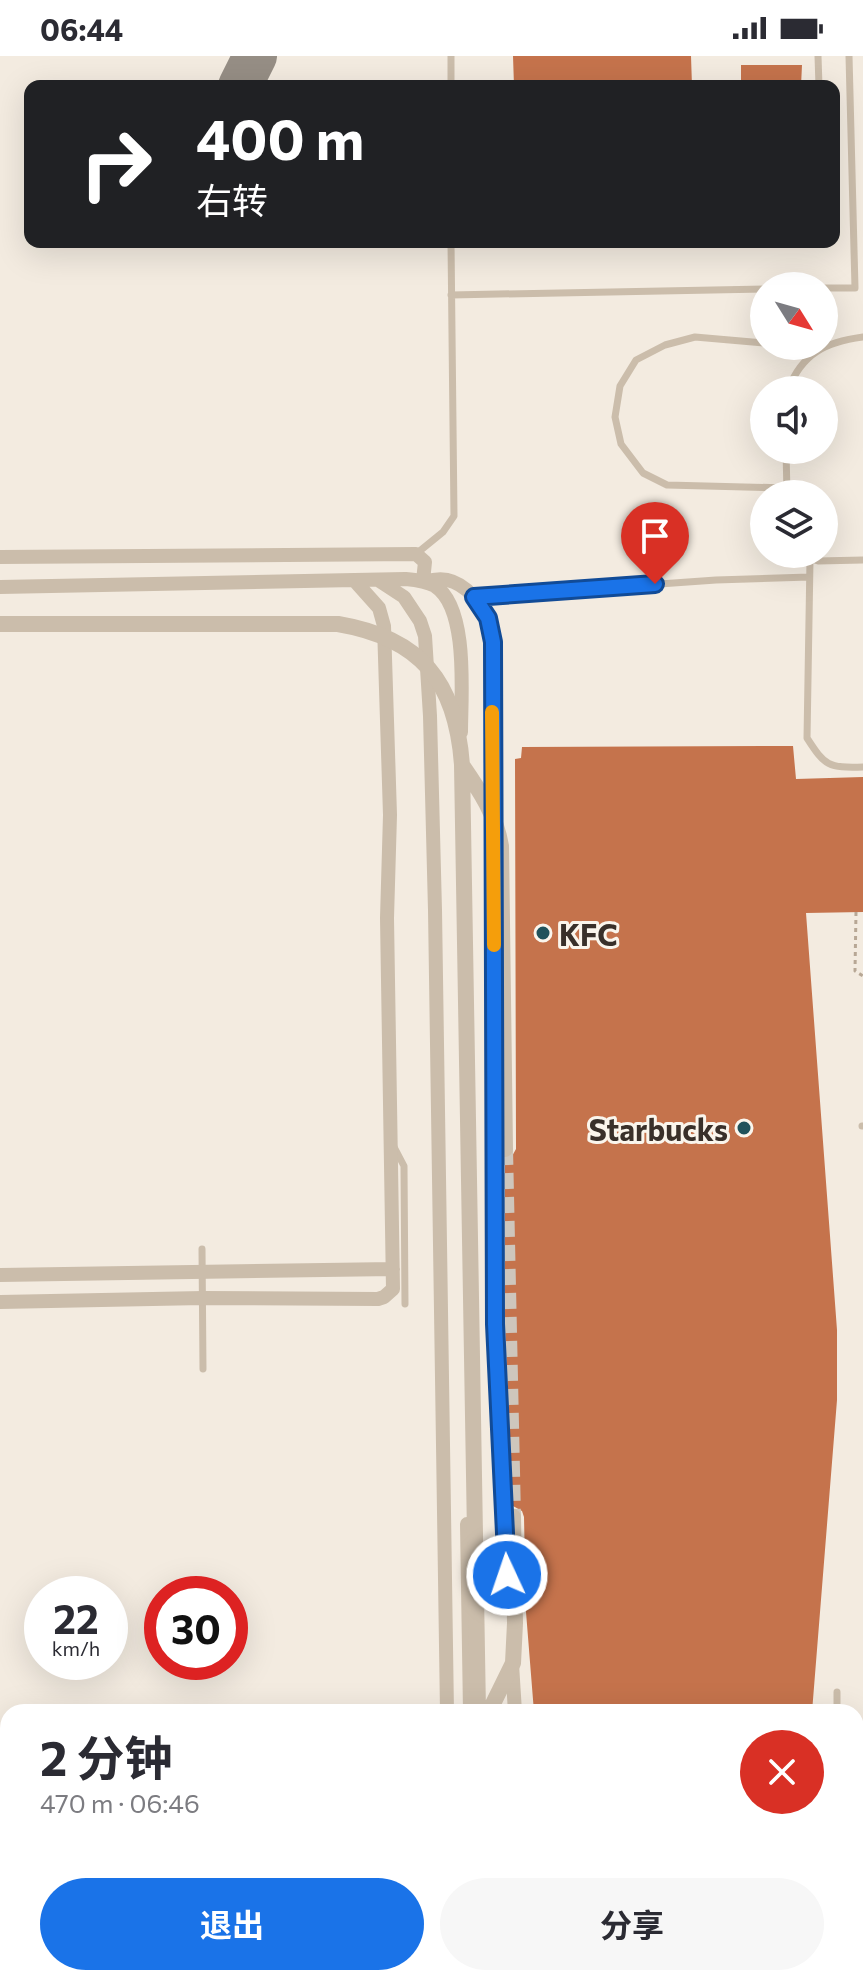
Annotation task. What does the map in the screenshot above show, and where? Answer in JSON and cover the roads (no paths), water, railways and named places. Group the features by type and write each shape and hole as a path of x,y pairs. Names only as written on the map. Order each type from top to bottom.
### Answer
{"street":[{"path":"0,557 416,554 425,562 424,582"},
{"path":"0,587 405,579 424,582 447,579 474,597 488,618 493,642 495,1324 515,1704"},
{"path":"0,1302 378,1299 393,1289 387,918 389,775 384,626 379,608 354,580"},
{"path":"378,580 404,597 420,621 425,636 430,716 447,1704"},
{"path":"424,582 440,590 451,607 460,656 470,1704"},
{"path":"0,624 338,624 359,628 383,636 411,652 442,685 454,711 462,765 478,1704"},
{"path":"462,765 490,810 501,846 505,1149"},
{"path":"0,1275 393,1269"},
{"path":"493,1704 513,1663 513,1517"}],"lane":[{"path":"451,56 451,80"},
{"path":"818,56 819,80"},
{"path":"838,288 855,288 849,56"},
{"path":"416,554 443,532 454,516 451,248"},
{"path":"451,295 750,289"},
{"path":"750,342 695,337 665,345 636,360 620,386 615,417 621,444 643,473 667,485 750,489"},
{"path":"838,340 863,337"},
{"path":"794,376 809,360"},
{"path":"838,560 863,560"},
{"path":"810,568 807,738 822,761 844,767 863,767"},
{"path":"474,597 716,580 809,577"},
{"path":"392,1143 404,1166 405,1304"},
{"path":"202,1249 203,1369"},
{"path":"837,1692 837,1704"}],"tunnel":[{"path":"505,1149 513,1517"}],"place":[{"name":"KFC","path":"543,933"},
{"name":"Starbucks","path":"744,1128"}]}
